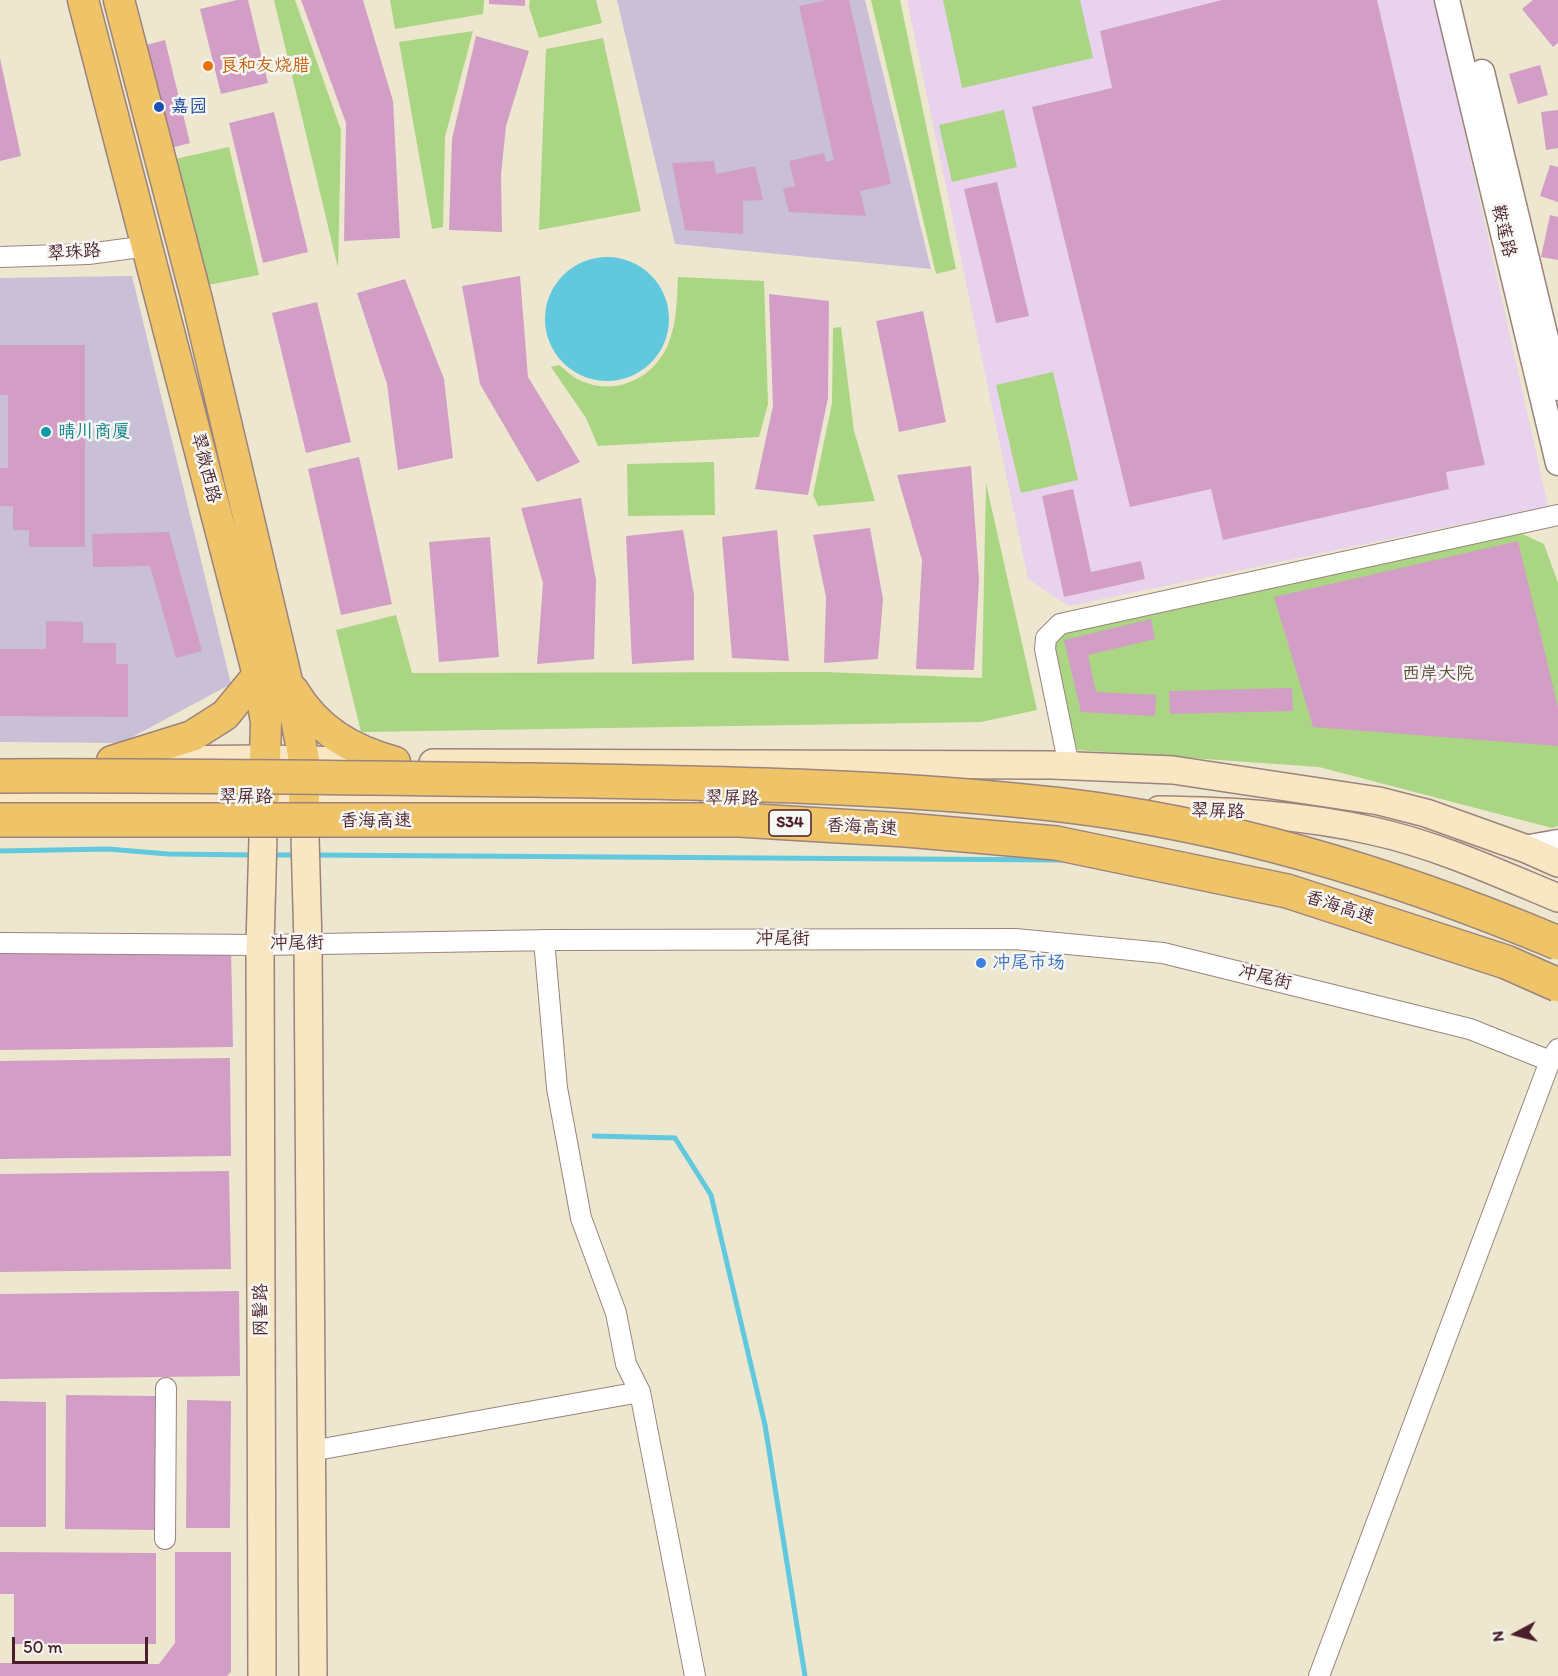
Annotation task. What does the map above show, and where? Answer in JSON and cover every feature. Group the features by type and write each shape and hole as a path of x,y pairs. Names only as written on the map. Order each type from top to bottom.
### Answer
{"highway":[{"name":"香海高速","path":"0,776 743,783 1063,805 1181,825 1297,852 1408,886 1558,943"},
{"name":"香海高速","path":"0,820 739,820 906,830 1056,843 1287,891 1506,962 1558,985"}],"main road":[{"name":"翠微西路","path":"83,0 148,246 271,671 304,760 308,944 313,1676"},
{"name":"翠微西路","path":"119,0 194,287 271,671 264,759 260,945"},
{"path":"112,761 192,736 225,715 271,671 325,730 352,747 395,762"},
{"name":"翠屏路","path":"0,761 264,759 395,762 1069,766 1173,770 1379,801 1426,813 1524,848 1558,863"},
{"name":"翠屏路","path":"0,797 744,799 1033,810 1239,811 1373,831 1467,860 1558,898"},
{"path":"1373,831 1379,801"},
{"name":"网髻路","path":"260,945 262,1676"}],"street":[{"name":"鞍莲路","path":"1447,0 1558,463"},
{"name":"鞍莲路","path":"1464,0 1558,388"},
{"name":"翠珠路","path":"0,257 88,254 148,246"},
{"path":"1069,766 1045,649 1046,638 1060,624 1558,515"},
{"path":"1524,848 1558,842"},
{"name":"冲尾街","path":"0,943 260,945 544,940 1015,939 1163,953 1470,1029 1554,1055"},
{"path":"544,940 557,1088 581,1218 616,1314 626,1365 640,1392 695,1676"},
{"path":"1319,1676 1554,1055"},
{"path":"165,1539 166,1388"},
{"path":"312,1451 640,1392"}],"shaded area":[{"path":"617,0 865,0 931,269 675,244"},
{"path":"907,0 1435,0 1548,506 1069,606 1028,579"},
{"path":"132,276 231,684 121,743 0,742 0,278"}],"green space":[{"path":"274,0 295,0 341,130 338,268"},
{"path":"390,0 484,0 483,14 395,29"},
{"path":"530,0 596,0 602,23 539,38 529,7"},
{"path":"871,0 900,0 956,269 936,274"},
{"path":"943,0 1080,0 1093,58 962,88"},
{"path":"473,31 445,137 443,227 432,229 399,42"},
{"path":"603,38 641,211 539,230 546,49"},
{"path":"1004,110 1017,167 952,182 939,125"},
{"path":"229,147 259,275 208,285 175,159"},
{"path":"678,277 764,281 768,404 759,437 598,446 586,418 551,367 559,365 577,379 605,386 632,382 643,375 663,355 672,334"},
{"path":"841,327 854,431 875,501 818,506 813,495 832,403 833,328"},
{"path":"1053,372 1078,480 1021,493 996,385"},
{"path":"714,462 715,515 628,516 627,464"},
{"path":"986,483 1037,710 981,722 361,732 336,630 396,615 412,673 825,672 982,678"},
{"name":"西岸大院","path":"1520,533 1544,544 1558,583 1558,826 1552,828 1319,767 1077,750 1050,636"}],"water":[{"path":"607,257 631,261 651,275 665,295 669,319 665,343 651,363 631,377 607,381 583,377 563,363 549,343 545,319 549,295 563,275 583,261"}],"building":[{"path":"237,0 248,0 268,83 221,94 200,9"},
{"path":"301,0 363,0 393,101 400,238 344,241 346,123"},
{"path":"489,0 525,0 525,6 489,4"},
{"path":"827,0 849,0 891,184 860,191 866,216 789,212 783,189 795,186 789,161 824,153 826,162 834,160 799,6"},
{"path":"1222,0 1377,0 1485,465 1446,472 1449,489 1223,540 1211,489 1130,507 1032,107 1112,88 1100,31"},
{"path":"1533,0 1558,0 1558,43 1553,47 1522,9"},
{"path":"476,36 529,51 506,126 501,175 502,232 449,230 452,139"},
{"path":"165,40 190,143 171,148 146,45"},
{"path":"0,58 21,156 0,161"},
{"path":"1540,65 1548,95 1518,104 1509,74"},
{"path":"1558,110 1558,148 1546,150 1541,112"},
{"path":"274,112 308,252 263,263 229,123"},
{"path":"714,161 716,174 755,166 763,200 743,201 743,234 685,230 672,163"},
{"path":"1550,165 1558,167 1558,202 1540,196"},
{"path":"997,182 1029,316 996,323 964,189"},
{"path":"1550,215 1558,217 1558,260 1541,257"},
{"path":"520,276 528,377 580,462 537,482 480,384 462,286"},
{"path":"405,279 444,379 453,458 398,470 387,384 357,293"},
{"path":"769,294 829,301 828,398 808,495 755,489 773,406"},
{"path":"317,302 351,442 306,453 272,313"},
{"path":"923,311 946,422 899,432 876,321"},
{"name":"晴川商厦","path":"0,345 85,345 85,547 29,547 29,530 13,530 13,506 0,506 0,468 8,468 8,395 0,395"},
{"path":"359,457 392,604 341,615 308,469"},
{"path":"971,466 979,579 974,670 916,669 922,560 897,475"},
{"path":"1073,489 1091,572 1141,561 1145,579 1064,597 1042,496"},
{"path":"581,498 596,580 594,659 537,664 543,583 521,508"},
{"path":"870,528 883,599 878,659 824,663 826,597 813,535"},
{"path":"683,530 694,595 694,660 632,664 626,536"},
{"path":"777,530 789,661 732,658 722,537"},
{"path":"169,532 202,651 176,658 150,566 93,567 92,534"},
{"path":"490,537 499,657 439,662 429,542"},
{"path":"1518,541 1558,707 1558,746 1313,727 1274,597"},
{"path":"1151,619 1155,639 1088,655 1096,692 1156,695 1155,716 1081,712 1064,640"},
{"path":"46,621 83,622 83,643 116,643 116,664 128,664 128,717 0,716 0,649 46,649"},
{"path":"1292,688 1293,711 1170,714 1169,691"},
{"path":"231,949 233,1047 0,1050 0,952"},
{"path":"230,1058 231,1156 0,1159 0,1061"},
{"path":"229,1171 231,1269 0,1272 0,1174"},
{"path":"239,1291 240,1376 0,1379 0,1294"},
{"path":"66,1395 156,1396 155,1530 65,1529"},
{"path":"187,1400 231,1401 230,1528 186,1528"},
{"path":"0,1401 46,1402 46,1527 0,1527"},
{"path":"0,1552 156,1553 156,1644 14,1644 14,1594 0,1594"},
{"path":"175,1552 231,1552 231,1672 227,1676 0,1676 0,1663 159,1664 175,1643"}],"waterway":[{"path":"0,851 108,849 168,854 255,855"},
{"path":"270,855 297,855"},
{"path":"312,855 1062,860"},
{"path":"594,1136 675,1138 711,1195 765,1425 805,1676"}],"place":[{"name":"良和友烧腊","path":"208,66"},
{"name":"嘉园","path":"159,107"},
{"name":"晴川商厦","path":"46,432"},
{"name":"冲尾市场","path":"981,963"}]}
